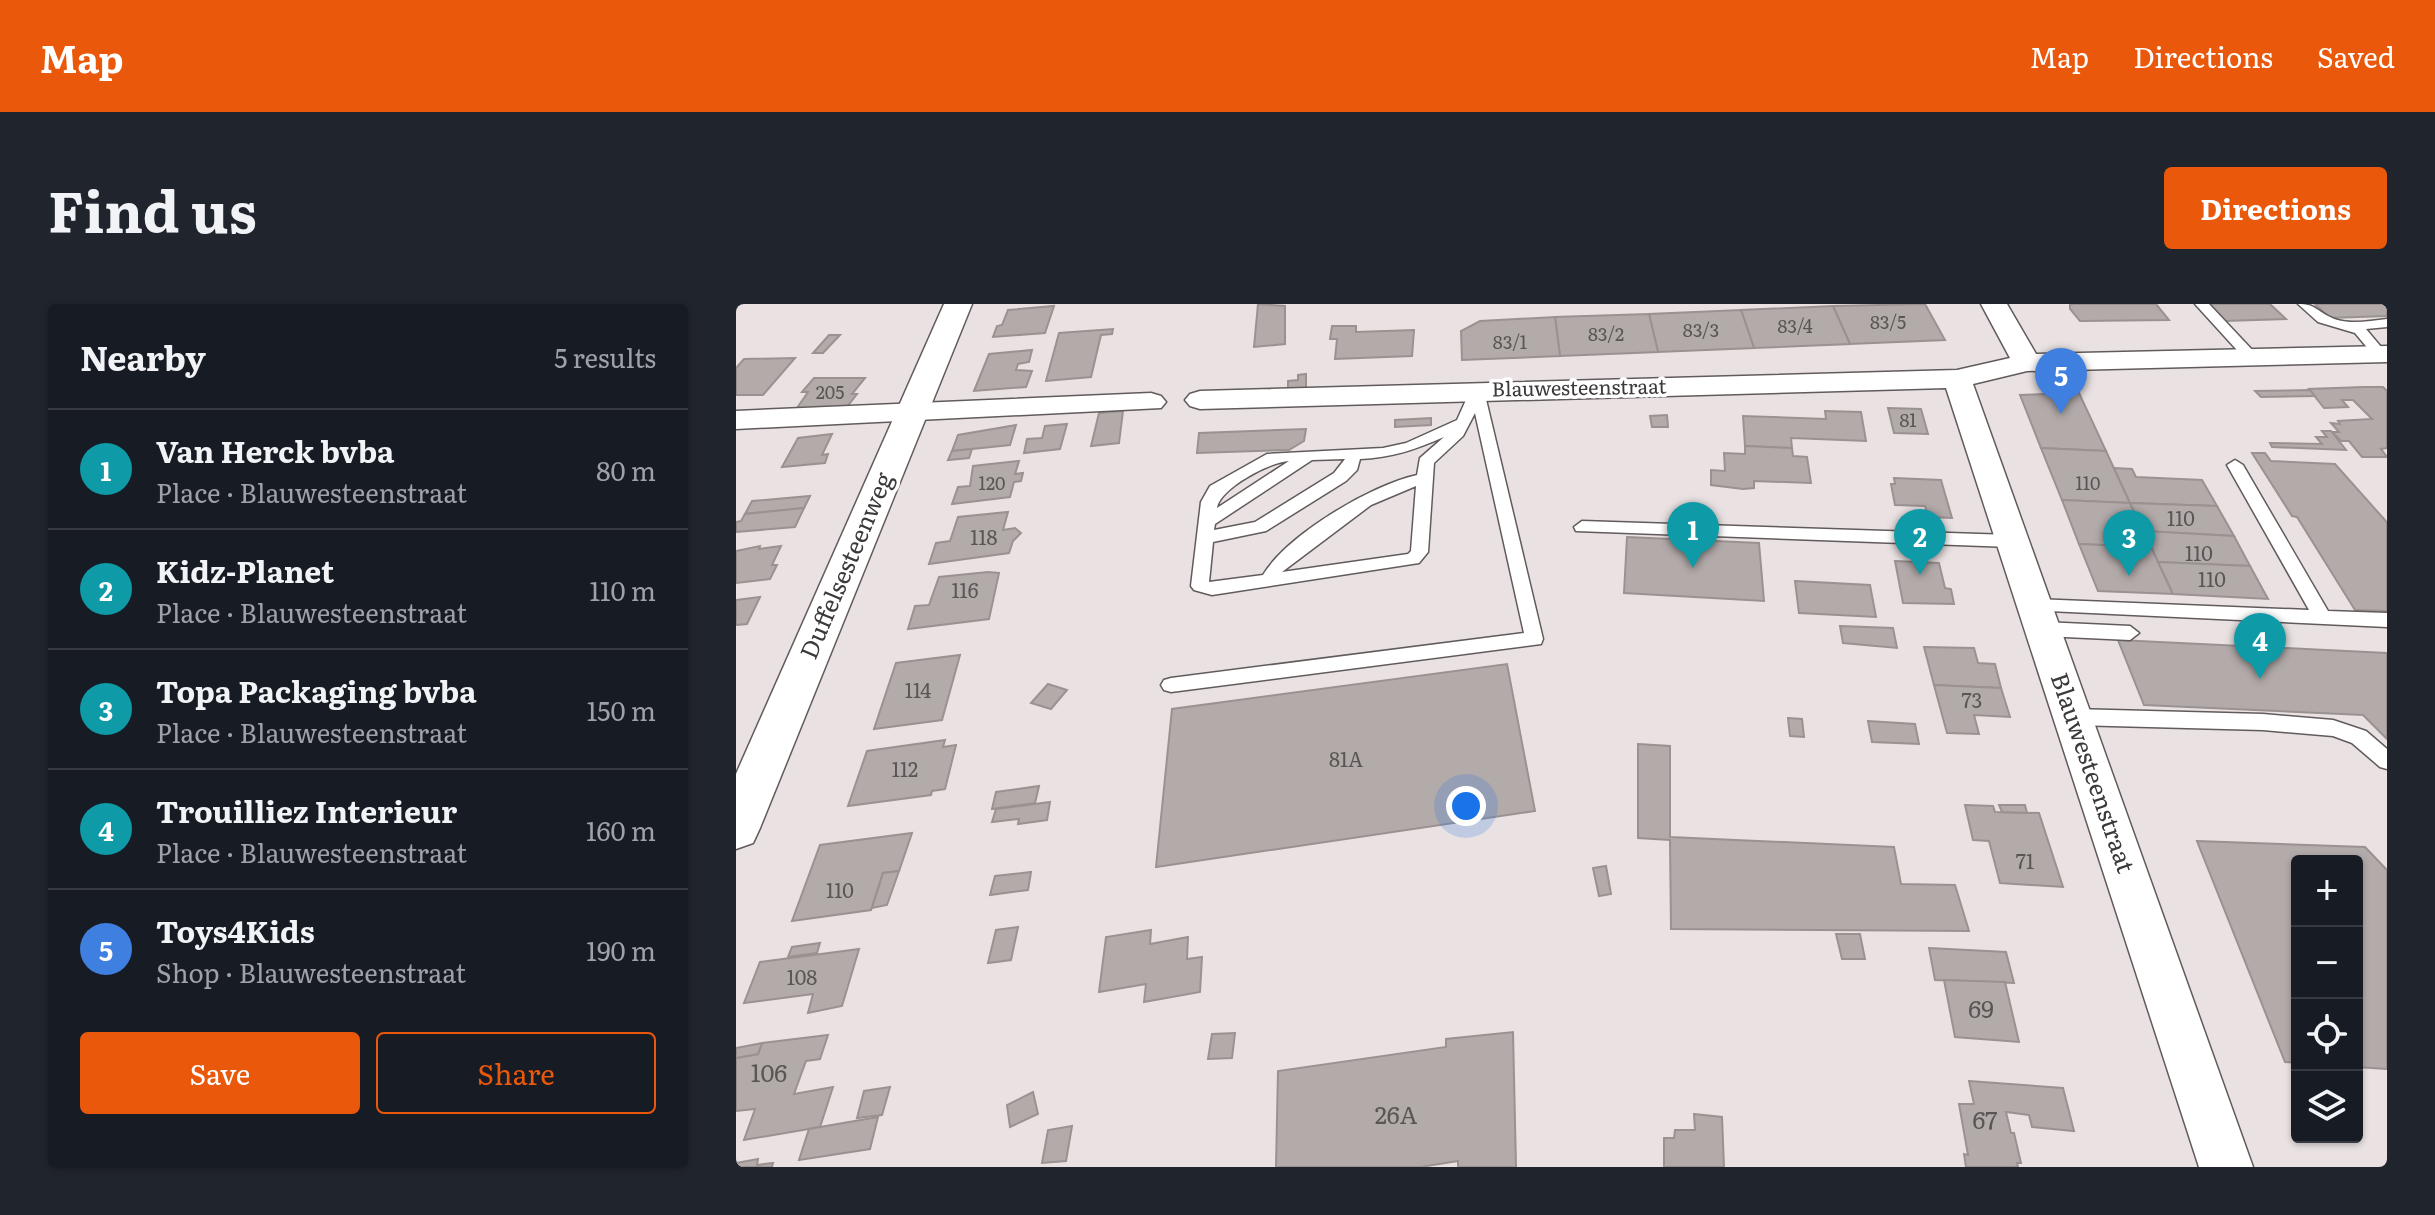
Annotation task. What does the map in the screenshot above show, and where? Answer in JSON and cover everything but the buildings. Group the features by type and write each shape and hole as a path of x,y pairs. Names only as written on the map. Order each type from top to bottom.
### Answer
{"street":[{"name":"Duffelsesteenweg","path":"736,828 958,304"},
{"path":"1994,304 2027,363"},
{"name":"Blauwesteenstraat","path":"1200,400 1957,379 2027,363 2384,354"},
{"name":"Blauwesteenstraat","path":"1957,379 2226,1167"},
{"path":"736,420 1151,402"}],"lane":[{"path":"2202,304 2251,357"},
{"path":"2305,304 2323,319 2355,329 2384,354"},
{"path":"2355,329 2357,325 2387,323"},
{"path":"1463,423 1411,446 1383,453 1272,457 1216,490 1209,502 1200,586 1212,589 1417,557 1426,461 1458,433 1463,423 1477,391"},
{"path":"1171,685 1534,639 1477,391"},
{"path":"1411,446 1426,461"},
{"path":"1205,530 1260,527 1340,477 1351,466 1354,453"},
{"path":"2235,465 2322,617"},
{"path":"1268,581 1277,566 1374,496 1396,485 1424,479"},
{"path":"1582,527 2011,541"},
{"path":"2039,617 2322,617 2387,620"},
{"path":"2039,617 2130,633"},
{"path":"2073,717 2263,722 2333,728 2359,737 2387,761"}],"place":[{"name":"Toys4Kids","path":"2061,414"},
{"name":"Van Herck bvba","path":"1693,568"},
{"name":"Kidz-Planet","path":"1920,575"},
{"name":"Topa Packaging bvba","path":"2129,576"},
{"name":"Trouilliez Interieur","path":"2260,679"}]}
